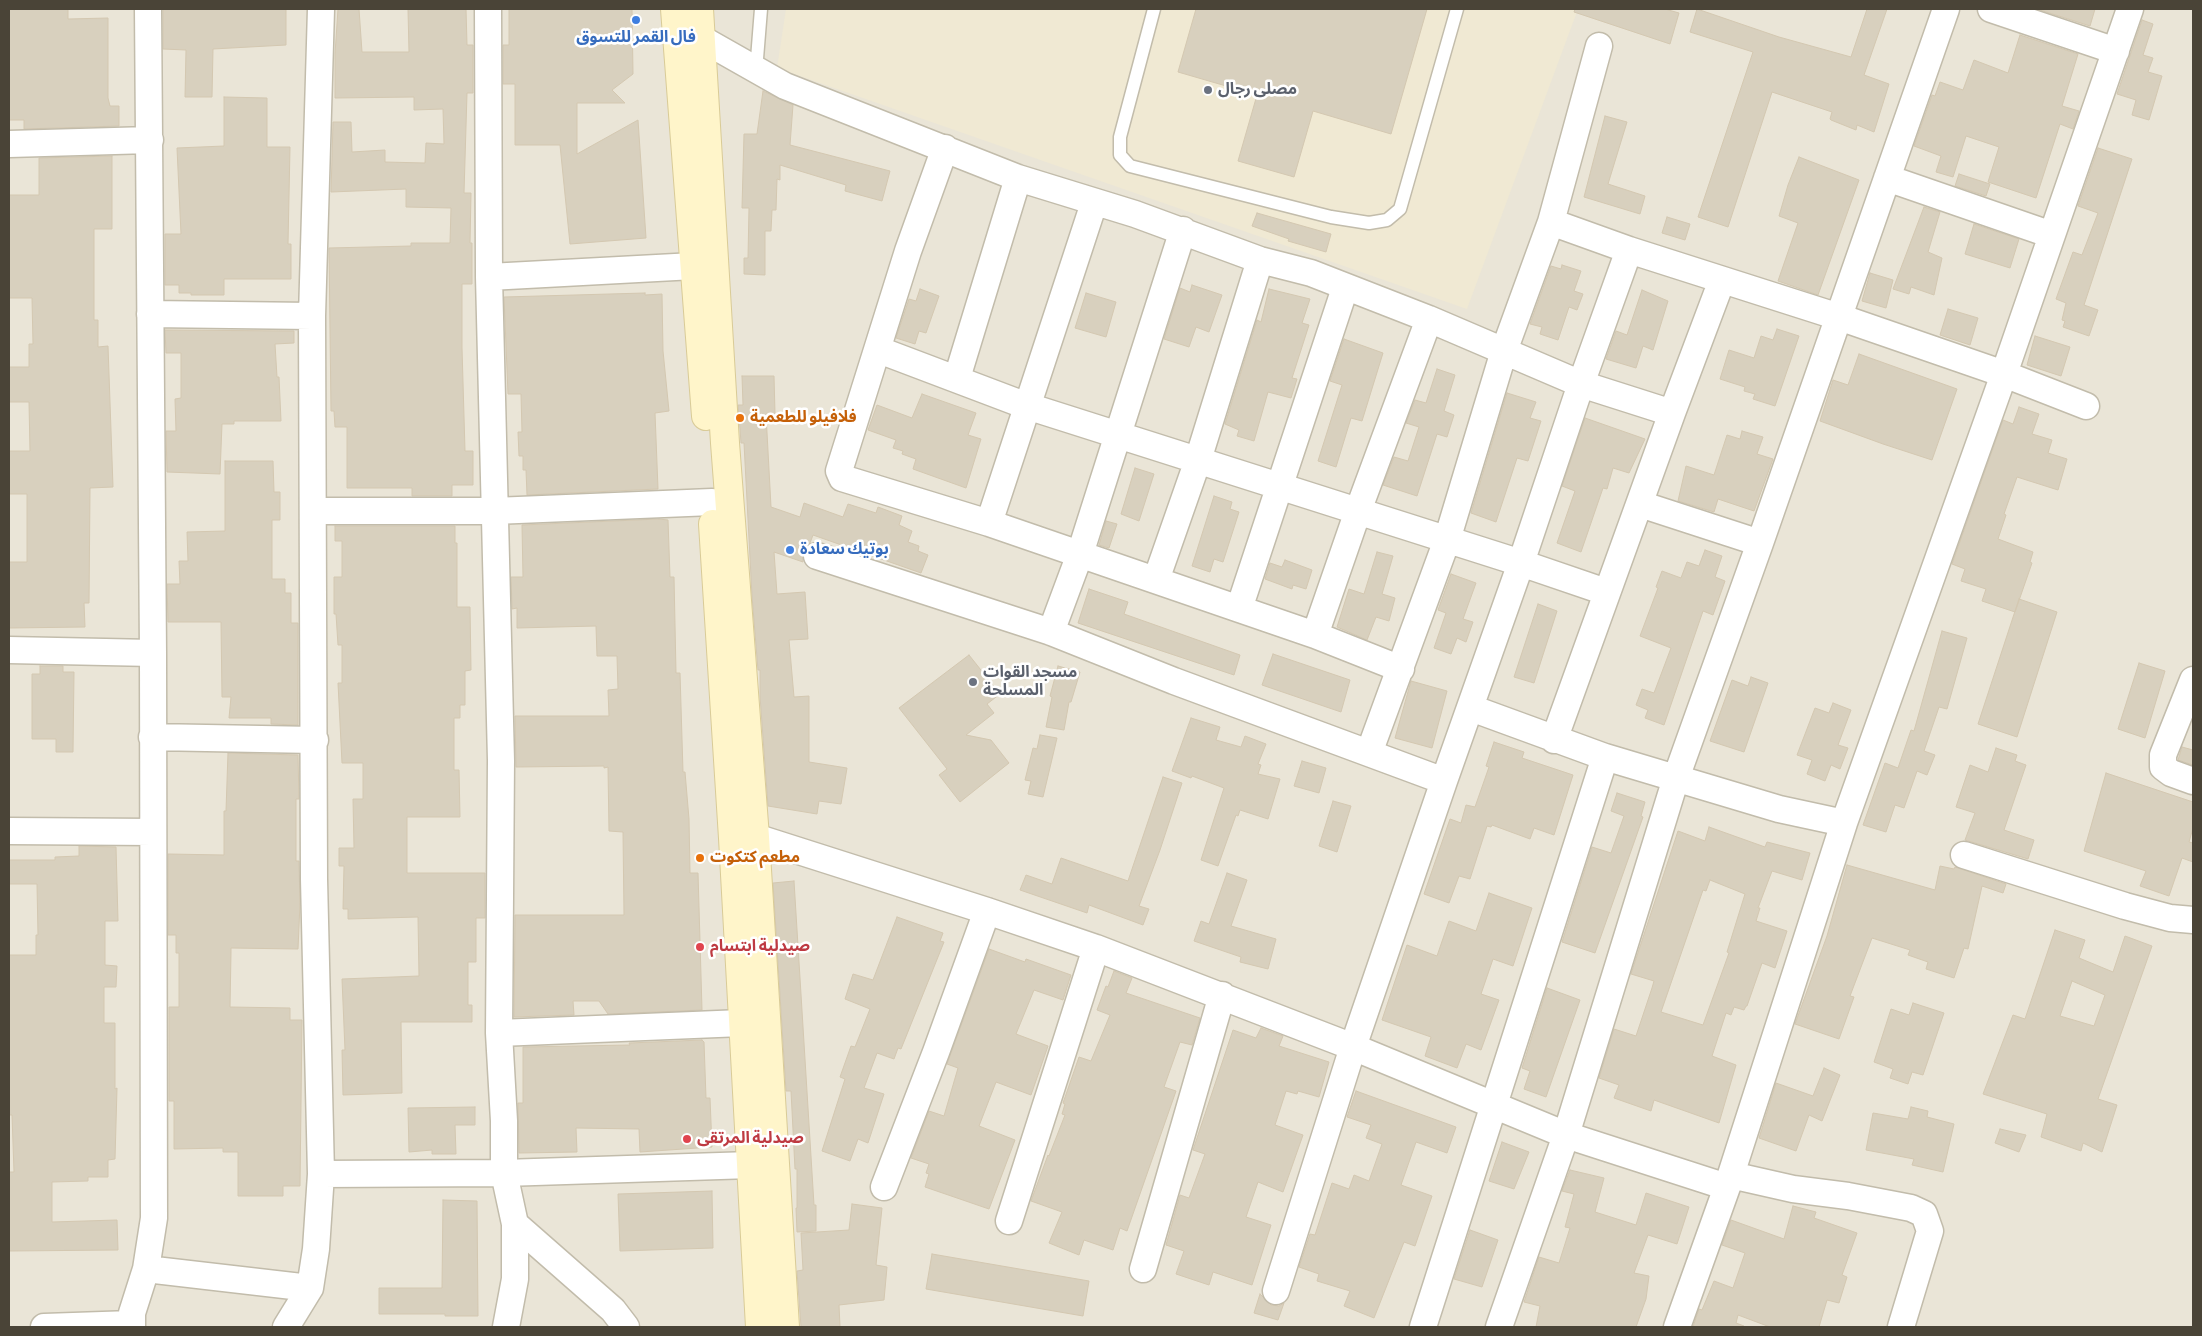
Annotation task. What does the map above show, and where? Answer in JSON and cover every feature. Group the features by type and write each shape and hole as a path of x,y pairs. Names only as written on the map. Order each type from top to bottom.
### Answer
{"main road":[{"path":"675,9 690,37 725,443 744,838 742,1023 760,1327"},
{"path":"700,9 690,37 694,266 712,502 744,838 785,1327"}],"street":[{"path":"44,1327 132,1326 132,1313 146,1269 154,1218 153,653 148,9"},
{"path":"286,1327 310,1288 316,1249 320,1174 314,888 315,740 312,316 320,9"},
{"path":"488,9 489,276 501,760 499,1033 504,1121 504,1173 516,1224 515,1279 506,1327"},
{"path":"1499,1327 1566,1135 1676,778 1946,9"},
{"path":"1991,9 2116,51"},
{"path":"1677,1327 1729,1181 1844,823 2004,374 2130,9"},
{"path":"690,37 785,86 1018,178 1183,230 1260,260 1311,273 1345,288 1429,319 1581,384 1672,413"},
{"path":"1368,753 1448,540 1504,351 1551,222 1599,46"},
{"path":"9,144 150,140"},
{"path":"945,148 908,251 879,350 839,471 842,478 990,523 1315,635 1400,669"},
{"path":"958,378 1018,178"},
{"path":"1887,178 2052,235"},
{"path":"990,523 1094,202"},
{"path":"1551,222 1629,250 1838,317 2004,374 2086,406"},
{"path":"1051,632 1080,554 1183,230"},
{"path":"1276,1291 1353,1047 1581,384 1629,250"},
{"path":"1156,580 1198,460 1260,260"},
{"path":"489,276 694,266"},
{"path":"1554,740 1606,592 1722,280"},
{"path":"1239,609 1345,288"},
{"path":"150,314 312,316"},
{"path":"1315,635 1358,511 1429,319"},
{"path":"879,350 958,378 1027,406 1521,563 1606,592"},
{"path":"314,511 494,511 712,502"},
{"path":"1640,504 1760,543"},
{"path":"817,556 1051,632 1174,681 1444,781"},
{"path":"9,650 153,653"},
{"path":"2193,680 2163,755 2163,767 2171,773 2193,781"},
{"path":"1471,708 1554,740 1605,757 1778,809 1844,823"},
{"path":"152,737 315,740"},
{"path":"1423,1327 1492,1105 1605,757"},
{"path":"9,831 153,832"},
{"path":"744,838 987,911 1096,948 1353,1047 1566,1135 1729,1181 1848,1196 1911,1208 1924,1214 1930,1231 1901,1327"},
{"path":"1964,855 2125,906 2170,918 2193,920"},
{"path":"884,1187 936,1052 987,911"},
{"path":"1009,1221 1096,948"},
{"path":"1143,1269 1222,995"},
{"path":"499,1033 742,1023"},
{"path":"320,1174 504,1173 751,1165"},
{"path":"516,1224 613,1310 626,1327"},
{"path":"146,1269 310,1288"}],"lane":[{"path":"756,71 761,9"},
{"path":"1154,9 1120,137 1120,155 1130,166 1331,217 1368,223 1387,220 1400,209 1457,9"}],"shaded area":[{"path":"9,9 2193,9 2193,1327 9,1327"},
{"path":"786,9 1578,9 1467,309 777,68"}],"building":[{"path":"9,9 68,9 68,19 108,18 108,98 110,106 119,106 119,126 24,129 24,120 9,120"},
{"path":"163,9 286,9 286,45 213,49 212,97 185,97 186,50 163,49"},
{"path":"338,9 359,9 362,52 409,52 408,9 466,9 467,45 473,45 473,93 467,93 464,193 471,193 470,243 472,243 472,284 462,284 462,348 465,451 473,451 473,485 452,485 452,496 412,496 412,488 347,488 347,427 335,427 334,411 331,411 329,248 411,246 411,243 450,243 451,208 406,207 406,189 331,192 333,122 351,122 352,152 385,150 385,162 425,163 426,143 444,144 443,109 414,110 414,97 335,98"},
{"path":"509,9 632,9 633,74 612,90 625,103 577,103 577,154 638,120 646,238 570,244 560,145 515,145 515,84 503,84 503,45 509,45"},
{"path":"1196,9 1427,9 1391,134 1313,111 1294,177 1238,161 1257,95 1178,72"},
{"path":"1575,9 1665,9 1679,13 1670,44 1574,12"},
{"path":"1697,9 1779,37 1851,57 1867,9 1887,9 1864,75 1889,84 1874,132 1857,125 1856,130 1831,120 1832,112 1772,92 1728,227 1698,217 1753,52 1690,32"},
{"path":"2037,9 2095,9 2090,26"},
{"path":"2142,20 2153,24 2143,55 2153,58 2148,72 2162,76 2149,120 2132,115 2136,100 2117,94"},
{"path":"2020,35 2078,54 2062,106 2079,111 2073,129 2060,124 2036,198 1988,182 1999,147 1966,136 1953,177 1936,172 1941,156 1914,146 1932,95 1935,96 1940,82 1963,90 1974,60 2008,73"},
{"path":"763,91 793,105 790,145 890,171 882,201 845,191 846,185 780,165 780,180 777,179 776,210 772,210 771,231 765,231 765,275 744,274 744,258 748,258 749,208 742,208 744,134 757,134"},
{"path":"224,97 267,98 267,147 290,147 288,244 291,244 291,279 224,279 224,295 179,293 179,285 165,285 165,234 181,234 177,148 224,146"},
{"path":"1605,116 1627,122 1608,184 1645,196 1640,214 1584,197"},
{"path":"2098,148 2132,159 2084,305 2098,310 2089,336 2063,327 2065,321 2062,320 2066,303 2056,299 2073,252 2082,255 2098,213 2078,206"},
{"path":"112,156 112,229 94,229 94,320 98,320 98,347 108,346 113,487 90,488 89,603 84,603 85,627 9,628 9,562 27,562 27,494 9,494 9,451 30,451 29,402 9,402 9,367 29,367 29,344 33,344 32,298 9,298 9,195 39,195 39,158"},
{"path":"1799,157 1859,180 1818,295 1778,281 1798,223 1779,216"},
{"path":"1959,174 1990,184 1986,196 1955,186"},
{"path":"1924,207 1940,212 1928,252 1942,258 1934,295 1911,287 1909,294 1893,289"},
{"path":"1257,213 1331,234 1326,252 1288,241 1289,239 1252,226"},
{"path":"1667,217 1690,224 1685,240 1662,233"},
{"path":"1974,224 2019,239 2010,268 1965,254"},
{"path":"1562,265 1581,271 1574,291 1583,294 1577,310 1569,307 1558,340 1540,334 1542,327 1530,324 1551,266 1561,269"},
{"path":"1870,273 1893,280 1886,308 1862,301"},
{"path":"1192,285 1222,295 1209,332 1196,327 1189,347 1164,339 1180,288 1190,292"},
{"path":"920,289 939,296 926,333 919,331 915,344 896,338 909,299 916,301"},
{"path":"1269,289 1310,299 1302,323 1309,325 1292,378 1297,379 1291,398 1268,392 1254,441 1237,436 1239,430 1225,424 1257,320 1261,322"},
{"path":"1642,290 1668,301 1653,350 1643,346 1636,368 1606,359 1616,331 1627,335"},
{"path":"645,293 645,295 662,294 663,351 669,411 655,413 658,489 527,495 526,470 523,470 523,456 519,456 518,432 522,432 521,394 508,394 504,297"},
{"path":"1086,293 1116,302 1106,337 1075,328"},
{"path":"1948,309 1978,318 1970,345 1940,335"},
{"path":"1777,329 1799,336 1775,406 1753,399 1755,394 1744,391 1745,387 1720,379 1729,350 1754,358 1761,336 1773,340"},
{"path":"165,330 294,331 294,343 275,344 281,421 234,421 234,424 222,424 220,474 167,472 166,431 176,431 175,399 181,398 181,353 166,353"},
{"path":"2035,336 2070,347 2061,376 2027,365"},
{"path":"1344,339 1383,353 1362,421 1351,418 1336,467 1318,461 1342,385 1330,381"},
{"path":"1859,354 1957,389 1932,460 1820,421 1833,380 1848,385"},
{"path":"1437,369 1455,375 1444,411 1454,415 1447,437 1437,434 1417,496 1383,485 1394,457 1408,461 1419,427 1406,423 1415,400 1426,403"},
{"path":"742,376 774,376 775,414 766,414 771,507 800,517 804,503 843,517 848,504 876,513 878,507 902,516 899,525 912,531 908,542 919,546 918,551 928,555 921,573 813,535 810,543 803,551 803,562 774,552 777,594 805,592 808,639 789,640 794,697 809,696 809,762 847,768 841,804 819,801 817,814 768,806 760,696 760,670 758,670 752,596 744,443 741,443 738,405 743,405"},
{"path":"1507,393 1536,402 1530,418 1541,421 1528,461 1517,458 1496,522 1471,513"},
{"path":"922,394 976,413 968,435 981,439 966,488 913,469 916,459 902,454 903,451 893,448 896,440 868,430 877,405 912,418"},
{"path":"2019,407 2039,414 2032,434 2052,440 2048,453 2067,459 2058,490 2017,477 2004,514 2006,515 1998,539 2033,552 2030,562 2032,563 2015,612 1982,601 1986,589 1961,581 1965,569 1952,564 2003,420 2013,424"},
{"path":"1585,418 1645,439 1629,473 1613,468 1607,489 1603,488 1581,552 1557,543 1575,491 1562,486"},
{"path":"1742,431 1763,437 1757,454 1773,459 1754,511 1718,499 1714,512 1678,501 1686,466 1714,475 1727,435 1740,439"},
{"path":"225,461 273,461 274,492 280,492 280,520 272,520 272,579 285,579 285,593 291,593 291,623 298,623 298,725 271,724 271,718 229,718 231,697 222,697 221,622 168,622 167,584 180,584 179,561 188,561 187,532 225,531"},
{"path":"1135,468 1154,474 1139,521 1121,514"},
{"path":"1214,496 1232,502 1230,509 1239,512 1223,562 1214,559 1210,572 1192,566"},
{"path":"668,520 670,577 674,577 676,673 680,673 683,772 685,772 689,819 690,873 698,873 702,1010 608,1014 599,1001 573,1001 574,1015 514,1017 515,915 624,915 623,832 609,831 608,767 516,767 515,716 609,716 608,690 618,689 617,656 597,656 596,626 517,628 517,608 512,609 511,577 523,577 522,525"},
{"path":"1106,521 1117,524 1109,548 1099,545"},
{"path":"335,526 455,526 455,543 457,543 457,607 470,607 471,670 465,671 465,705 460,705 460,718 454,718 454,770 459,770 460,817 407,817 407,873 485,873 485,918 476,918 476,962 468,962 468,1005 472,1005 472,1022 401,1022 402,1093 343,1095 342,1050 345,1050 342,979 419,976 418,917 348,919 348,909 343,909 344,866 339,866 339,848 354,848 353,799 363,799 363,763 342,763 338,683 342,683 342,645 338,645 336,614 334,614 334,577 342,577 342,541 335,541"},
{"path":"1705,550 1722,556 1715,577 1725,581 1713,615 1703,611 1664,725 1645,718 1648,710 1636,705 1642,689 1654,693 1671,648 1640,636 1658,588 1656,587 1662,571 1681,578 1687,562 1699,566"},
{"path":"1377,552 1393,556 1382,594 1395,598 1389,621 1376,617 1367,640 1337,627 1349,589 1364,594"},
{"path":"1285,560 1312,570 1306,589 1293,585 1292,589 1265,579 1270,563 1282,567"},
{"path":"1451,574 1476,583 1463,619 1473,622 1466,642 1457,638 1451,654 1434,648 1446,613 1438,610"},
{"path":"1089,589 1128,602 1124,614 1240,655 1234,675 1078,623"},
{"path":"2019,599 2057,612 2017,737 1978,724"},
{"path":"1538,604 1557,611 1534,683 1514,677"},
{"path":"1942,631 1967,638 1947,709 1939,707 1924,751 1935,755 1927,775 1917,771 1904,808 1895,805 1886,832 1863,825 1885,763 1898,768 1911,730 1914,731"},
{"path":"1273,654 1350,680 1341,712 1262,685"},
{"path":"969,655 1000,694 987,704 994,713 966,735 991,740 1009,763 960,802 939,775 947,769 899,708"},
{"path":"2139,663 2165,671 2145,738 2118,729"},
{"path":"40,666 63,666 63,672 74,672 73,752 56,752 56,739 32,739 32,674 40,674"},
{"path":"1058,666 1080,672 1071,702 1069,702 1064,730 1046,727 1052,697 1050,696"},
{"path":"1751,677 1768,683 1744,752 1710,741 1732,680 1748,686"},
{"path":"1411,681 1447,691 1432,748 1395,738"},
{"path":"1833,703 1851,710 1838,745 1848,748 1840,769 1831,765 1825,781 1807,774 1812,760 1797,755 1815,708 1829,713"},
{"path":"1191,718 1220,727 1216,740 1241,747 1245,736 1266,744 1258,764 1261,765 1258,774 1280,779 1268,819 1240,810 1238,816 1236,815 1218,866 1201,860 1224,788 1172,771"},
{"path":"1040,735 1057,738 1043,797 1028,794 1031,781 1025,780 1033,748 1037,749"},
{"path":"1494,742 1524,752 1522,758 1573,775 1554,835 1534,828 1530,839 1492,825 1491,827 1487,826 1470,879 1459,876 1449,903 1424,894 1450,819 1461,823 1466,805 1475,807 1489,767 1486,766"},
{"path":"2182,747 2193,750 2193,765 2178,760"},
{"path":"1996,748 2017,755 2015,761 2026,765 2004,830 2034,840 2028,859 1965,840 1975,813 1956,807 1970,765 1988,772"},
{"path":"228,753 298,755 299,799 296,799 296,861 299,861 300,904 298,949 231,948 230,1007 290,1008 290,1020 302,1020 300,1186 283,1186 283,1196 238,1196 238,1152 223,1152 223,1148 174,1149 174,1101 169,1101 169,1007 179,1007 179,953 176,953 176,935 168,935 168,854 224,855 224,811 226,811"},
{"path":"1302,761 1326,768 1319,793 1294,786"},
{"path":"2106,773 2193,802 2193,828 2189,842 2193,843 2193,862 2182,858 2169,896 2140,886 2146,871 2084,851"},
{"path":"1163,777 1182,783 1139,906 1149,909 1143,925 1089,905 1087,913 1020,890 1026,875 1052,884 1061,858 1128,881"},
{"path":"1617,793 1645,802 1641,816 1643,817 1595,953 1562,942 1592,847 1611,853 1624,816 1611,811"},
{"path":"1333,801 1351,806 1337,852 1319,846"},
{"path":"1709,827 1765,847 1767,842 1810,853 1802,880 1772,871 1758,908 1760,908 1756,921 1787,931 1775,968 1762,963 1747,1006 1744,1010 1734,1007 1731,1015 1726,1013 1712,1056 1736,1065 1719,1123 1654,1100 1651,1111 1614,1098 1619,1085 1599,1078 1614,1029 1636,1036 1652,988 1654,981 1631,974 1678,831 1705,841","holes":["1710,880 1745,894 1727,952 1729,953 1703,1025 1661,1012 1703,890 1706,891"]},
{"path":"79,846 116,847 118,921 105,921 105,965 117,966 116,987 104,987 104,1023 115,1023 115,1089 117,1088 115,1159 108,1160 108,1177 88,1177 88,1181 52,1182 52,1222 117,1220 118,1250 9,1251 9,1172 14,1172 12,1115 9,1115 9,955 36,955 36,935 38,935 37,884 9,884 9,860 55,860 55,857 79,856"},
{"path":"1847,865 1935,890 1940,866 1954,869 1955,867 2006,884 2003,893 1982,886 1968,949 1964,948 1954,978 1926,969 1928,962 1908,955 1910,950 1872,938 1850,996 1854,997 1839,1039 1795,1024 1827,936"},
{"path":"1227,873 1247,880 1231,926 1276,939 1268,969 1240,962 1241,957 1194,941 1201,921 1209,924"},
{"path":"794,881 814,1205 816,1205 816,1231 797,1232 797,1169 795,1169 791,1091 786,1091 773,883"},
{"path":"1489,893 1532,908 1513,966 1493,959 1481,994 1499,1000 1481,1050 1466,1044 1457,1068 1425,1056 1431,1037 1382,1020 1407,945 1437,956 1449,921 1476,931"},
{"path":"897,917 943,933 940,941 944,942 901,1049 898,1048 894,1059 877,1053 864,1088 884,1094 868,1143 858,1139 850,1161 822,1151 845,1079 840,1077 851,1046 855,1047 870,1009 845,999 853,974 873,980"},
{"path":"2055,930 2085,940 2079,958 2113,972 2125,936 2152,946 2098,1099 2117,1105 2102,1152 2083,1143 2081,1151 2041,1137 2047,1114 1983,1094 2013,1015 2025,1019","holes":["2072,981 2105,995 2094,1026 2060,1016"]},
{"path":"989,949 1025,962 1026,959 1071,975 1063,1000 1034,990 1016,1034 1048,1046 1031,1095 996,1082 979,1126 1015,1140 989,1209 925,1187 929,1174 926,1173 929,1164 911,1158 929,1111 944,1116 958,1068 947,1064"},
{"path":"1114,971 1132,978 1126,993 1200,1018 1192,1045 1180,1042 1164,1087 1176,1091 1127,1231 1120,1228 1113,1250 1084,1240 1079,1255 1049,1243 1062,1212 1031,1201 1065,1115 1062,1114 1065,1104 1063,1103 1079,1057 1091,1061 1110,1015 1097,1010"},
{"path":"1547,988 1580,1000 1546,1097 1524,1089 1530,1071 1522,1068"},
{"path":"1913,1003 1944,1013 1923,1075 1912,1072 1908,1084 1890,1078 1893,1069 1874,1062 1891,1009 1909,1015"},
{"path":"1261,1028 1283,1036 1279,1046 1329,1062 1319,1097 1298,1091 1297,1094 1286,1091 1275,1125 1303,1135 1283,1192 1258,1182 1246,1217 1271,1225 1252,1285 1213,1272 1209,1285 1176,1274 1184,1251 1166,1245 1180,1195 1189,1198 1205,1154 1193,1150 1233,1030 1256,1038"},
{"path":"702,1040 704,1042 706,1098 710,1098 712,1147 640,1152 639,1129 576,1128 577,1152 519,1153 518,1103 523,1103 523,1047 630,1045 629,1043"},
{"path":"1824,1068 1840,1075 1822,1121 1809,1115 1796,1151 1759,1138 1776,1083 1813,1096"},
{"path":"1356,1091 1456,1127 1447,1153 1416,1142 1401,1185 1432,1196 1415,1246 1404,1242 1374,1318 1344,1306 1350,1291 1317,1281 1319,1274 1299,1267 1310,1234 1315,1235 1332,1183 1349,1189 1354,1175 1369,1181 1382,1144 1366,1138 1371,1125 1347,1117"},
{"path":"475,1107 475,1125 455,1125 456,1154 432,1154 432,1150 409,1152 408,1108"},
{"path":"1911,1107 1928,1111 1927,1117 1954,1124 1943,1172 1912,1165 1914,1159 1866,1150 1873,1113 1908,1119"},
{"path":"2000,1129 2026,1135 2019,1152 1995,1143"},
{"path":"1502,1142 1529,1152 1514,1189 1489,1181"},
{"path":"1570,1170 1604,1178 1595,1212 1636,1225 1646,1193 1689,1207 1677,1244 1648,1235 1634,1273 1649,1276 1646,1299 1636,1327 1536,1327 1540,1306 1524,1302 1539,1257 1559,1263 1570,1228 1565,1227 1574,1194 1562,1191"},
{"path":"712,1191 713,1248 620,1251 618,1194"},
{"path":"443,1200 477,1201 478,1316 379,1314 379,1288 442,1288"},
{"path":"852,1204 882,1208 876,1265 887,1267 884,1300 839,1305 840,1327 801,1327 797,1271 803,1270 801,1233 849,1230"},
{"path":"1793,1206 1816,1212 1814,1218 1857,1233 1842,1275 1847,1277 1839,1303 1827,1300 1819,1327 1770,1327 1738,1315 1736,1323 1743,1327 1693,1327 1699,1309 1702,1310 1714,1281 1733,1288 1745,1253 1722,1245 1731,1220 1784,1239"},
{"path":"1470,1230 1498,1240 1482,1287 1454,1279"},
{"path":"932,1254 1089,1281 1083,1316 926,1289"},
{"path":"1260,1294 1271,1305 1279,1306 1284,1303 1278,1320 1254,1313"}],"place":[{"name":"فال القمر للتسوق","path":"636,20"},
{"name":"مصلى رجال","path":"1208,90"},
{"name":"فلافيلو للطعمية","path":"740,418"},
{"name":"بوتيك سعادة","path":"790,550"},
{"name":"مسجد القوات المسلحة","path":"973,682"},
{"name":"مطعم كتكوت","path":"700,858"},
{"name":"صيدلية ابتسام","path":"700,947"},
{"name":"صيدلية المرتقى","path":"687,1139"}]}
